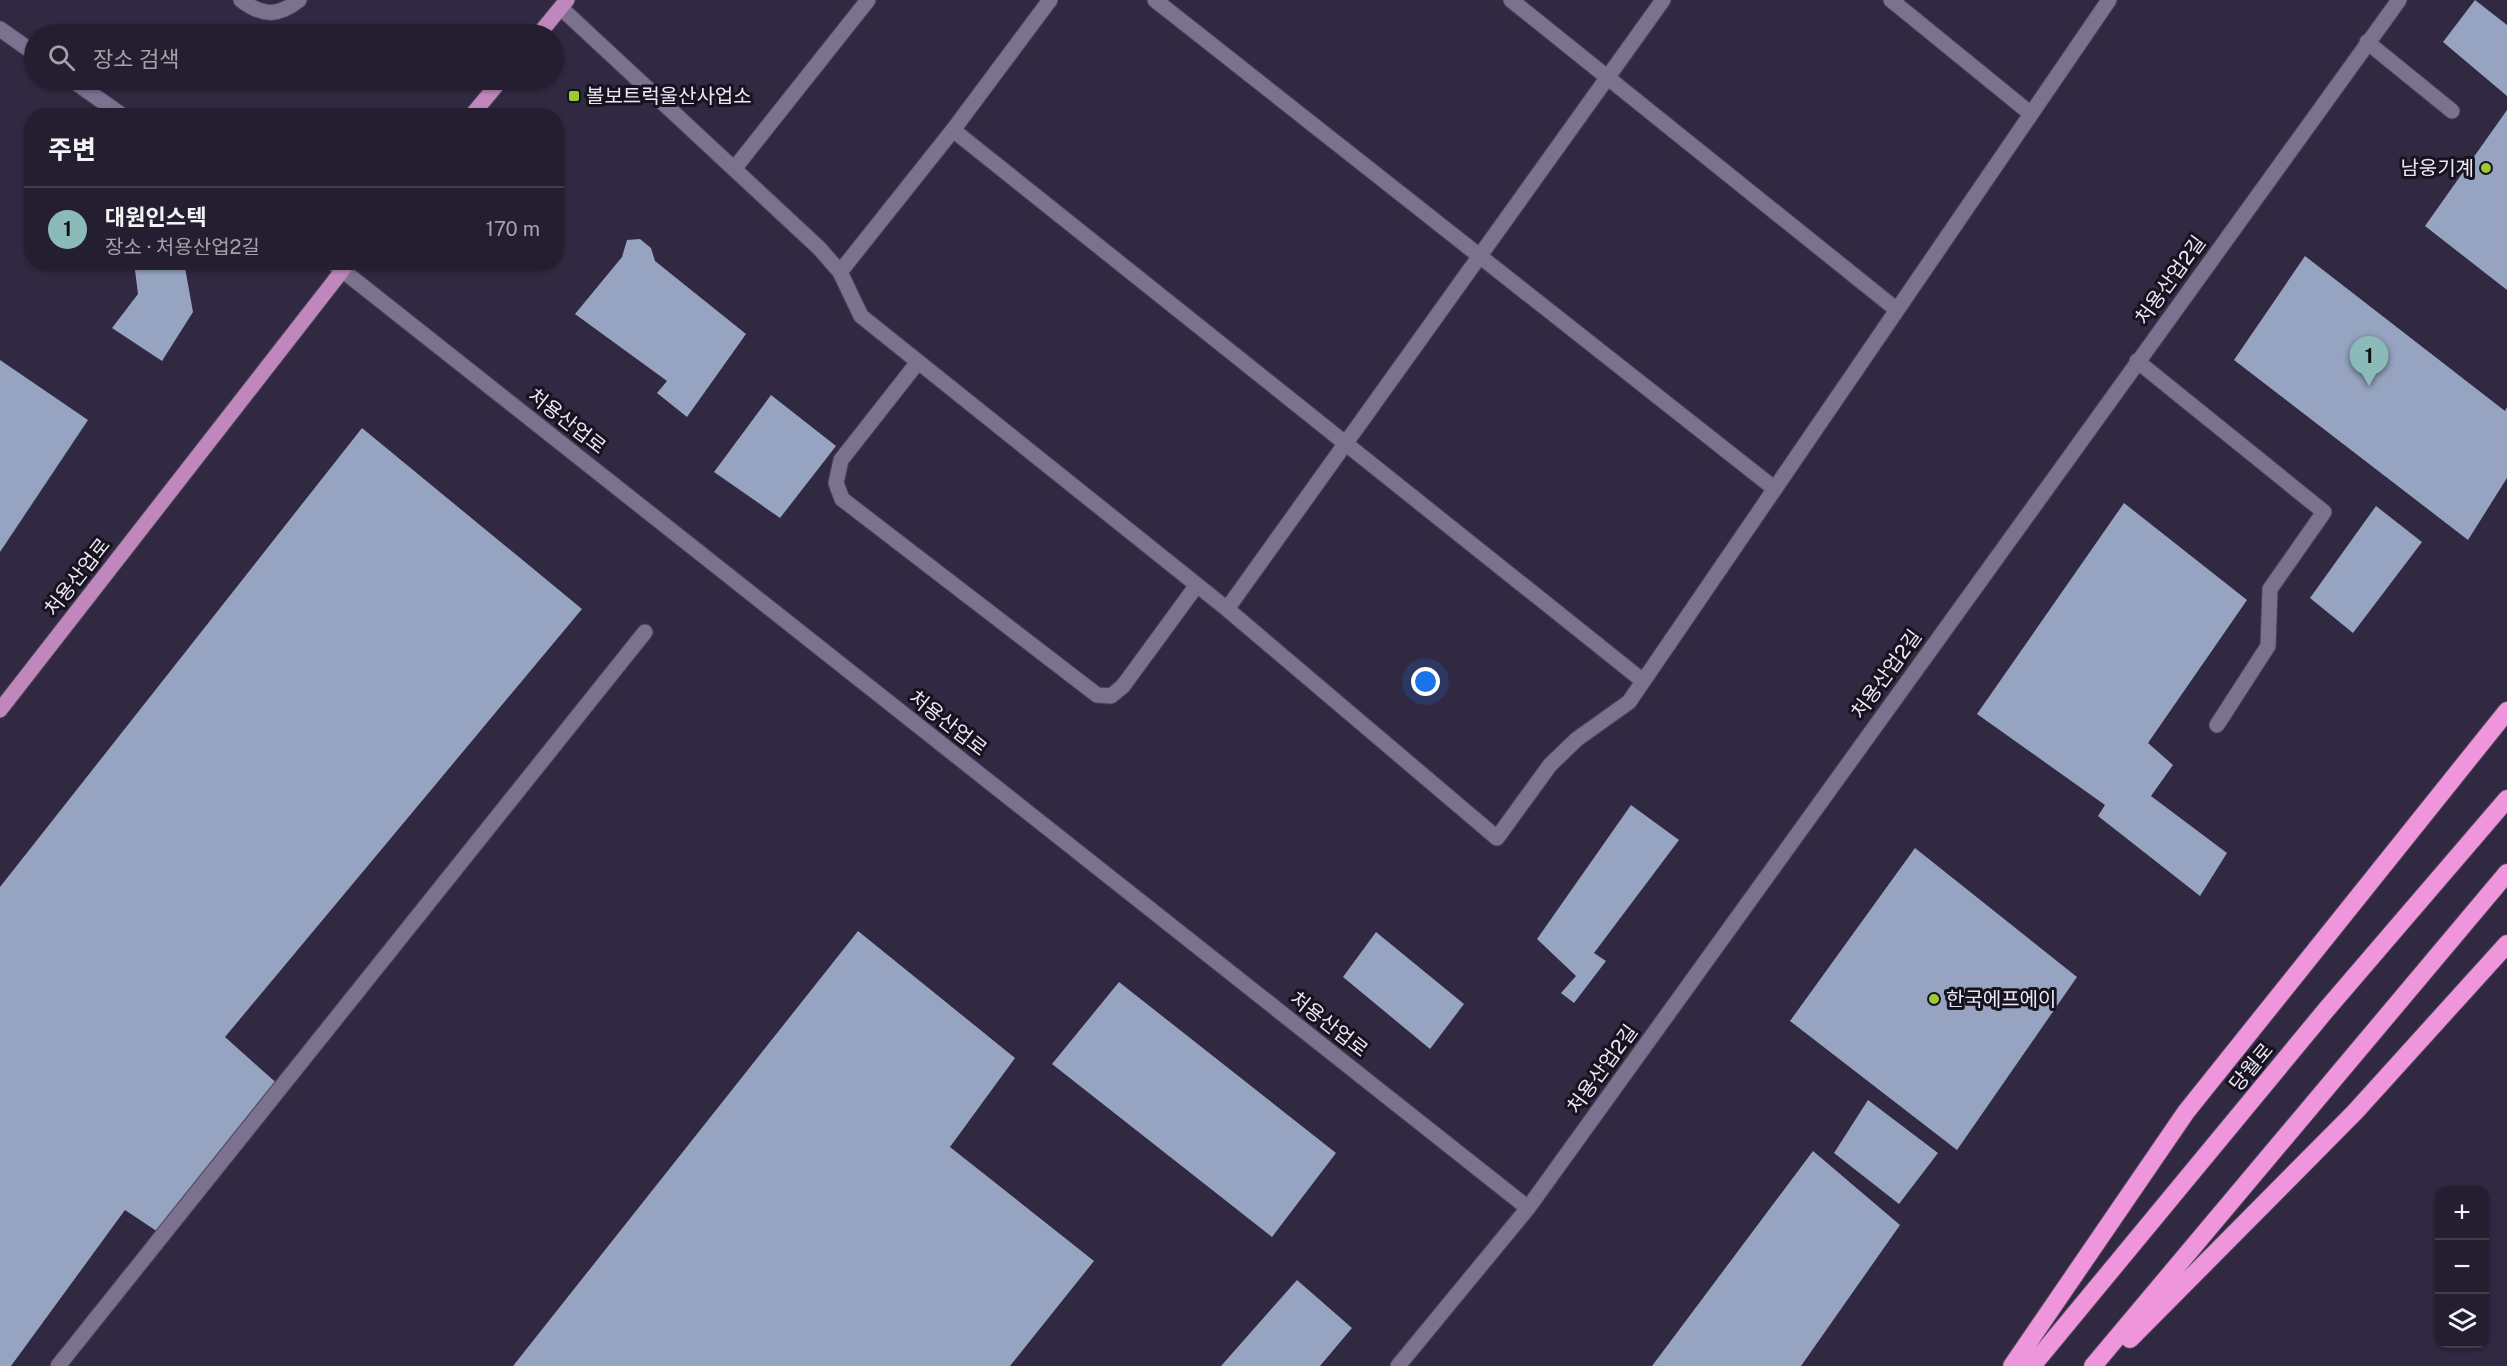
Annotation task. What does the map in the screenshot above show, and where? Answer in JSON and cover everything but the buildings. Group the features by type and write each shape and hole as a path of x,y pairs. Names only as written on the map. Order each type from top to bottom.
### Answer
{"highway":[{"path":"2012,1366 2186,1112 2507,711"},
{"name":"당월로","path":"2032,1366 2326,1010 2507,799"},
{"path":"2093,1366 2507,873"},
{"path":"2103,1366 2355,1112 2507,944"}],"main road":[{"path":"547,24 564,4"},
{"path":"478,108 493,90"},
{"name":"처용산업로","path":"0,710 337,270"}],"street":[{"path":"241,0 262,13 279,11 299,0"},
{"path":"734,169 868,0"},
{"path":"840,273 953,130 1050,0"},
{"path":"1155,0 1775,489"},
{"path":"1511,0 1606,79 1897,310"},
{"path":"1227,609 1663,0"},
{"path":"1891,0 2031,114"},
{"path":"564,4 819,248 840,273 861,316 1227,609 1497,838 1550,765 1577,739 1629,702 2109,0"},
{"name":"처용산업2길","path":"1398,1366 1528,1208 2399,0"},
{"path":"0,28 24,46"},
{"path":"2367,42 2452,111"},
{"path":"86,90 112,108"},
{"path":"953,130 1643,681"},
{"name":"처용산업로","path":"347,270 1528,1208"},
{"path":"2138,361 2324,512 2270,589 2268,646 2217,725"},
{"path":"918,362 841,460 836,483 842,499 1097,694 1111,696 1123,686 1197,585"},
{"path":"58,1366 645,632"}],"place":[{"name":"볼보트럭울산사업소","path":"574,96"},
{"name":"남웅기계","path":"2486,168"},
{"name":"대원인스텍","path":"2369,386"},
{"name":"한국에프에이","path":"1934,999"}]}
